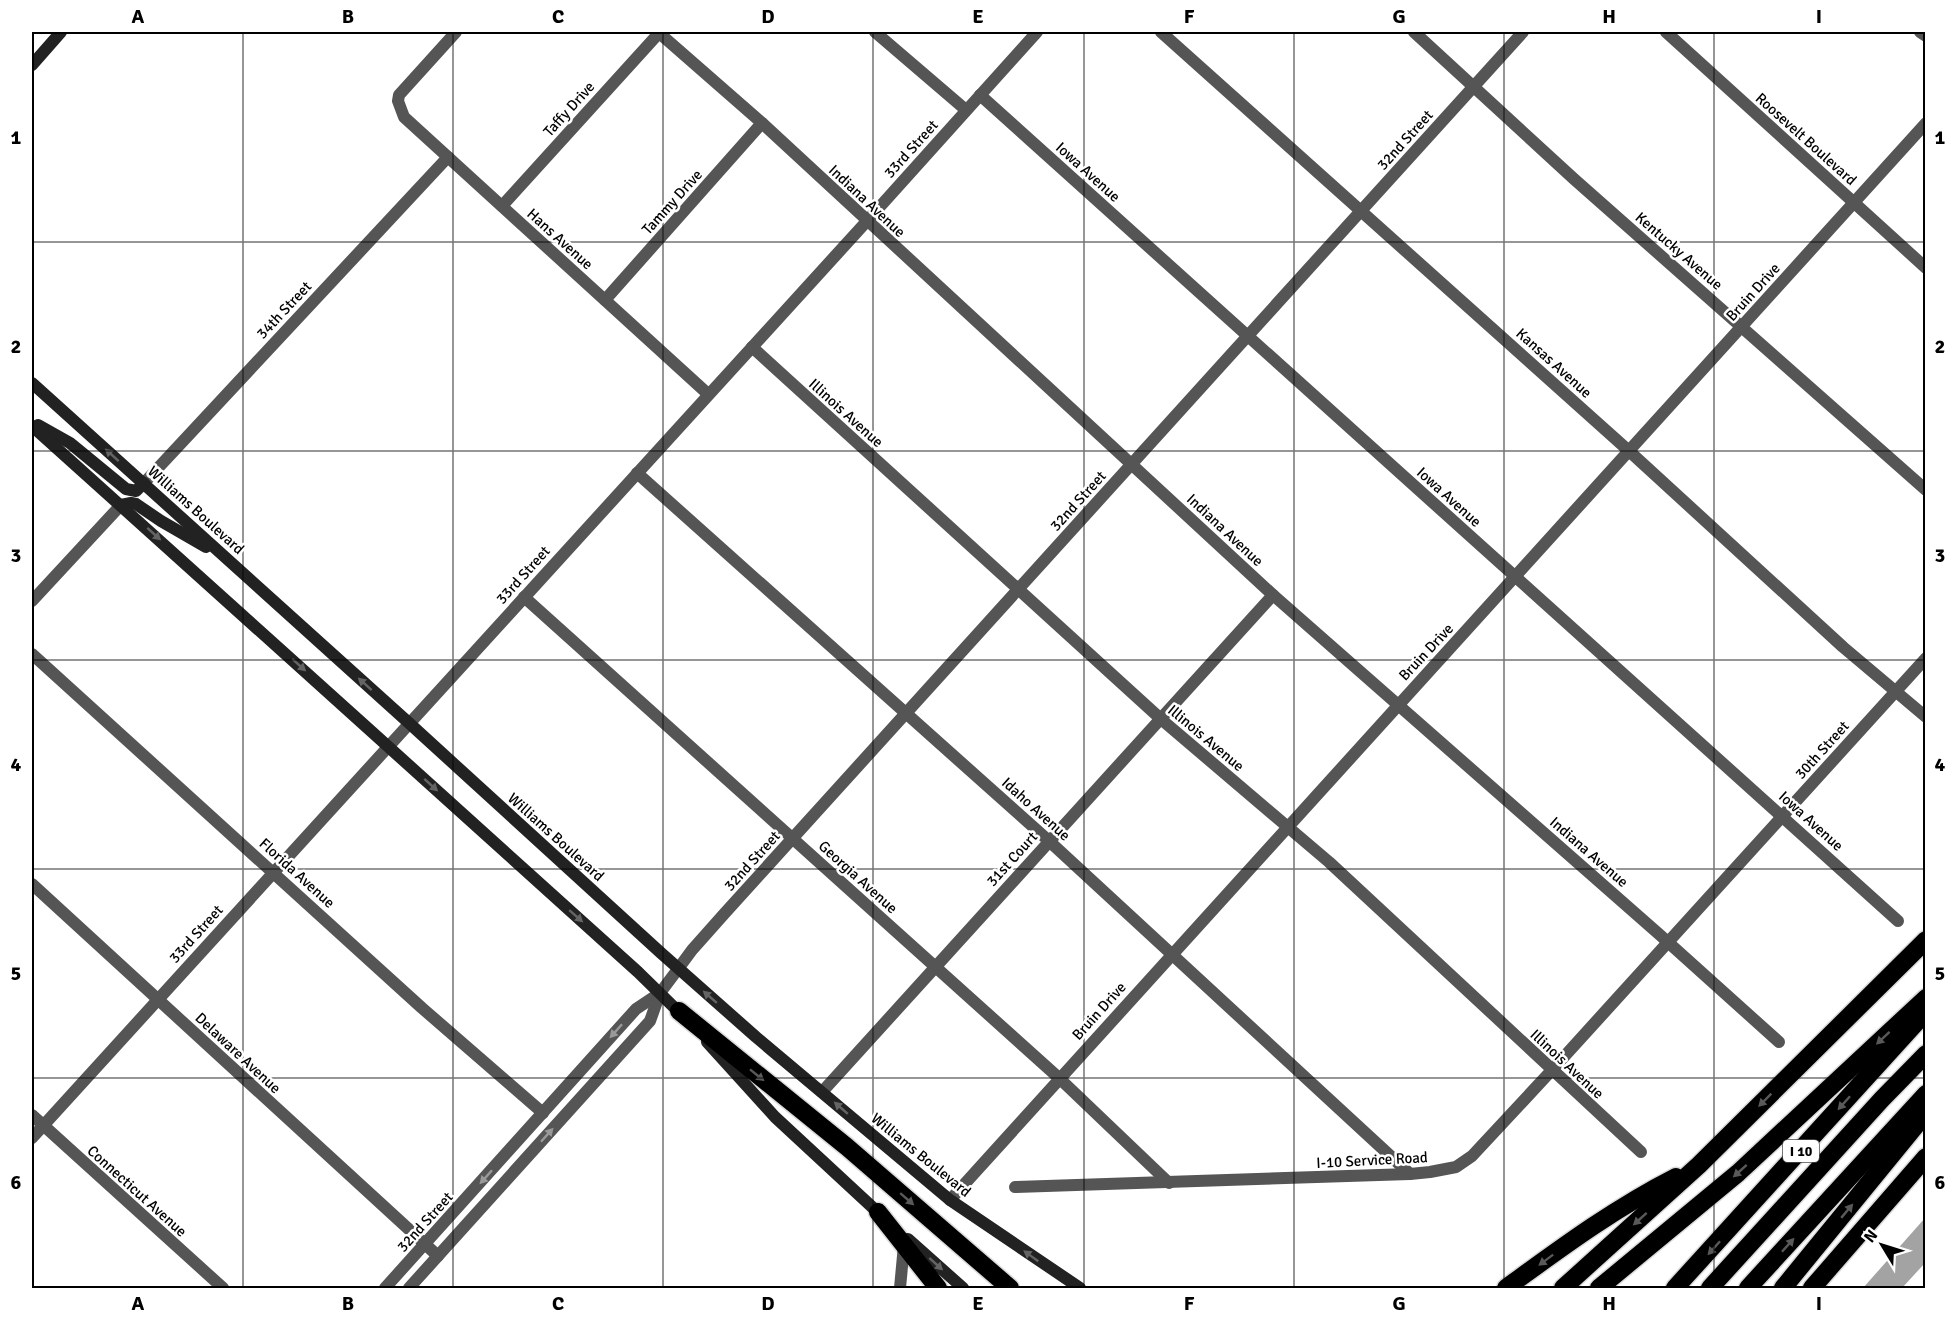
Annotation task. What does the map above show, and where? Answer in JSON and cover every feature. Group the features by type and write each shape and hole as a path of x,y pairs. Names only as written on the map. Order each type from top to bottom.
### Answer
{"highway":[{"path":"1563,1288 1699,1166 1926,940"},
{"path":"1599,1288 1738,1173 1926,998"},
{"path":"679,1011 847,1147 1010,1288"},
{"name":"I 10","path":"1675,1288 1926,1012"},
{"path":"1710,1288 1882,1099 1926,1054"},
{"path":"1749,1288 1926,1094"},
{"path":"1783,1288 1926,1113"},
{"path":"1812,1288 1926,1157"},
{"path":"1506,1288 1585,1231 1648,1191 1699,1166"},
{"path":"878,1212 938,1288"}],"main road":[{"path":"32,65 61,32"},
{"name":"Williams Boulevard","path":"32,383 678,969 950,1200 1080,1288"},
{"path":"32,424 70,442 126,489 136,490 144,483"},
{"path":"32,424 660,993 775,1118 963,1288"},
{"path":"121,505 136,504 228,560"}],"street":[{"name":"Hans Avenue","path":"456,32 399,95 398,101 404,117 708,394"},
{"name":"Indiana Avenue","path":"658,32 762,123 1273,594 1779,1042"},
{"name":"Taffy Drive","path":"502,206 658,32"},
{"path":"875,32 966,110"},
{"name":"33rd Street","path":"32,1138 1037,32"},
{"name":"Kansas Avenue","path":"1161,32 1362,210 1843,647 1926,717"},
{"name":"Kentucky Avenue","path":"1414,32 1574,178 1926,490"},
{"name":"32nd Street","path":"409,1288 650,1021 660,993 692,950 1523,32"},
{"name":"Roosevelt Boulevard","path":"1666,32 1926,268"},
{"path":"1920,32 1926,36"},
{"name":"Iowa Avenue","path":"980,95 1898,921"},
{"name":"Tammy Drive","path":"605,300 762,123"},
{"name":"Bruin Drive","path":"950,1200 1926,123"},
{"name":"34th Street","path":"144,483 448,157"},
{"name":"Illinois Avenue","path":"752,347 1162,720 1329,862 1641,1152"},
{"name":"Idaho Avenue","path":"637,473 1049,841 1410,1174"},
{"path":"32,601 121,505"},
{"name":"31st Court","path":"822,1092 1162,720 1273,594"},
{"name":"Georgia Avenue","path":"524,597 1059,1078 1169,1183"},
{"name":"Florida Avenue","path":"32,654 422,1008 543,1113"},
{"name":"30th Street","path":"1668,942 1926,658"},
{"name":"Delaware Avenue","path":"32,884 438,1256"},
{"name":"I-10 Service Road","path":"1015,1187 1410,1174 1456,1167 1472,1156 1668,942"},
{"name":"32nd Street","path":"385,1288 636,1009 660,993"},
{"name":"Connecticut Avenue","path":"32,1115 223,1288"},
{"path":"519,1140 532,1152"},
{"path":"900,1288 904,1245"}],"shaded area":[{"path":"1925,1218 1925,1263 1902,1288 1863,1288"}]}
